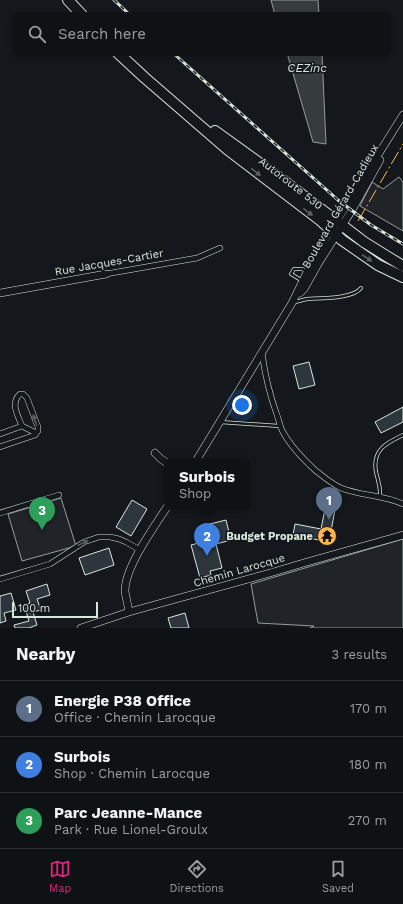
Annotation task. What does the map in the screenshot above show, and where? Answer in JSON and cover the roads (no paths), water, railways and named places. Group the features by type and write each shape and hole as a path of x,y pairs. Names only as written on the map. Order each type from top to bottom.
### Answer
{"highway":[{"path":"68,0 79,12"},
{"name":"Autoroute 530","path":"121,56 227,149 320,220 353,248 378,265 403,277"},
{"name":"Autoroute 530","path":"171,100 267,168 369,246 403,266"}],"main road":[{"name":"Boulevard Gérard-Cadieux","path":"339,223 403,115"},
{"name":"Boulevard Gérard-Cadieux","path":"198,458 292,303 307,271 365,187 403,118"},
{"name":"Boulevard Gérard-Cadieux","path":"292,303 304,289 333,232"},
{"name":"Rue Jacques-Cartier","path":"0,293 106,274"},
{"path":"155,452 164,461"},
{"path":"130,612 126,600 125,589 128,575 140,550 165,510"},
{"name":"Chemin Larocque","path":"81,628 130,612 403,534"}],"street":[{"name":"Rue Jacques-Cartier","path":"106,274 197,258 220,248"},
{"path":"262,353 270,396 283,431 290,443 307,463 326,479 340,488 403,504"},
{"path":"0,447 35,435 38,431 38,427 27,398 24,394 20,394 16,397 14,405 22,426 36,433"},
{"path":"0,434 22,426"},
{"path":"0,513 59,495"},
{"path":"0,579 50,564 84,542 99,537 118,539 140,550"}],"lane":[{"path":"303,281 291,274 294,269 302,269 307,271"},
{"path":"292,303 305,299 350,295 358,292 361,288"},
{"path":"220,422 281,426"},
{"path":"380,497 381,488 376,468 377,456 381,448 392,440 403,435"}],"water":[{"path":"271,0 318,0 319,12 274,12"},
{"name":"CEZinc","path":"288,56 322,56 326,144 313,142"}],"railway":[{"path":"114,0 127,12"},
{"path":"176,56 338,200 371,225 403,244"}],"place":[{"name":"Energie P38 Office","path":"329,520"},
{"name":"Parc Jeanne-Mance","path":"42,530"},
{"name":"Budget Propane","path":"327,536"},
{"name":"Surbois","path":"207,556"}]}
